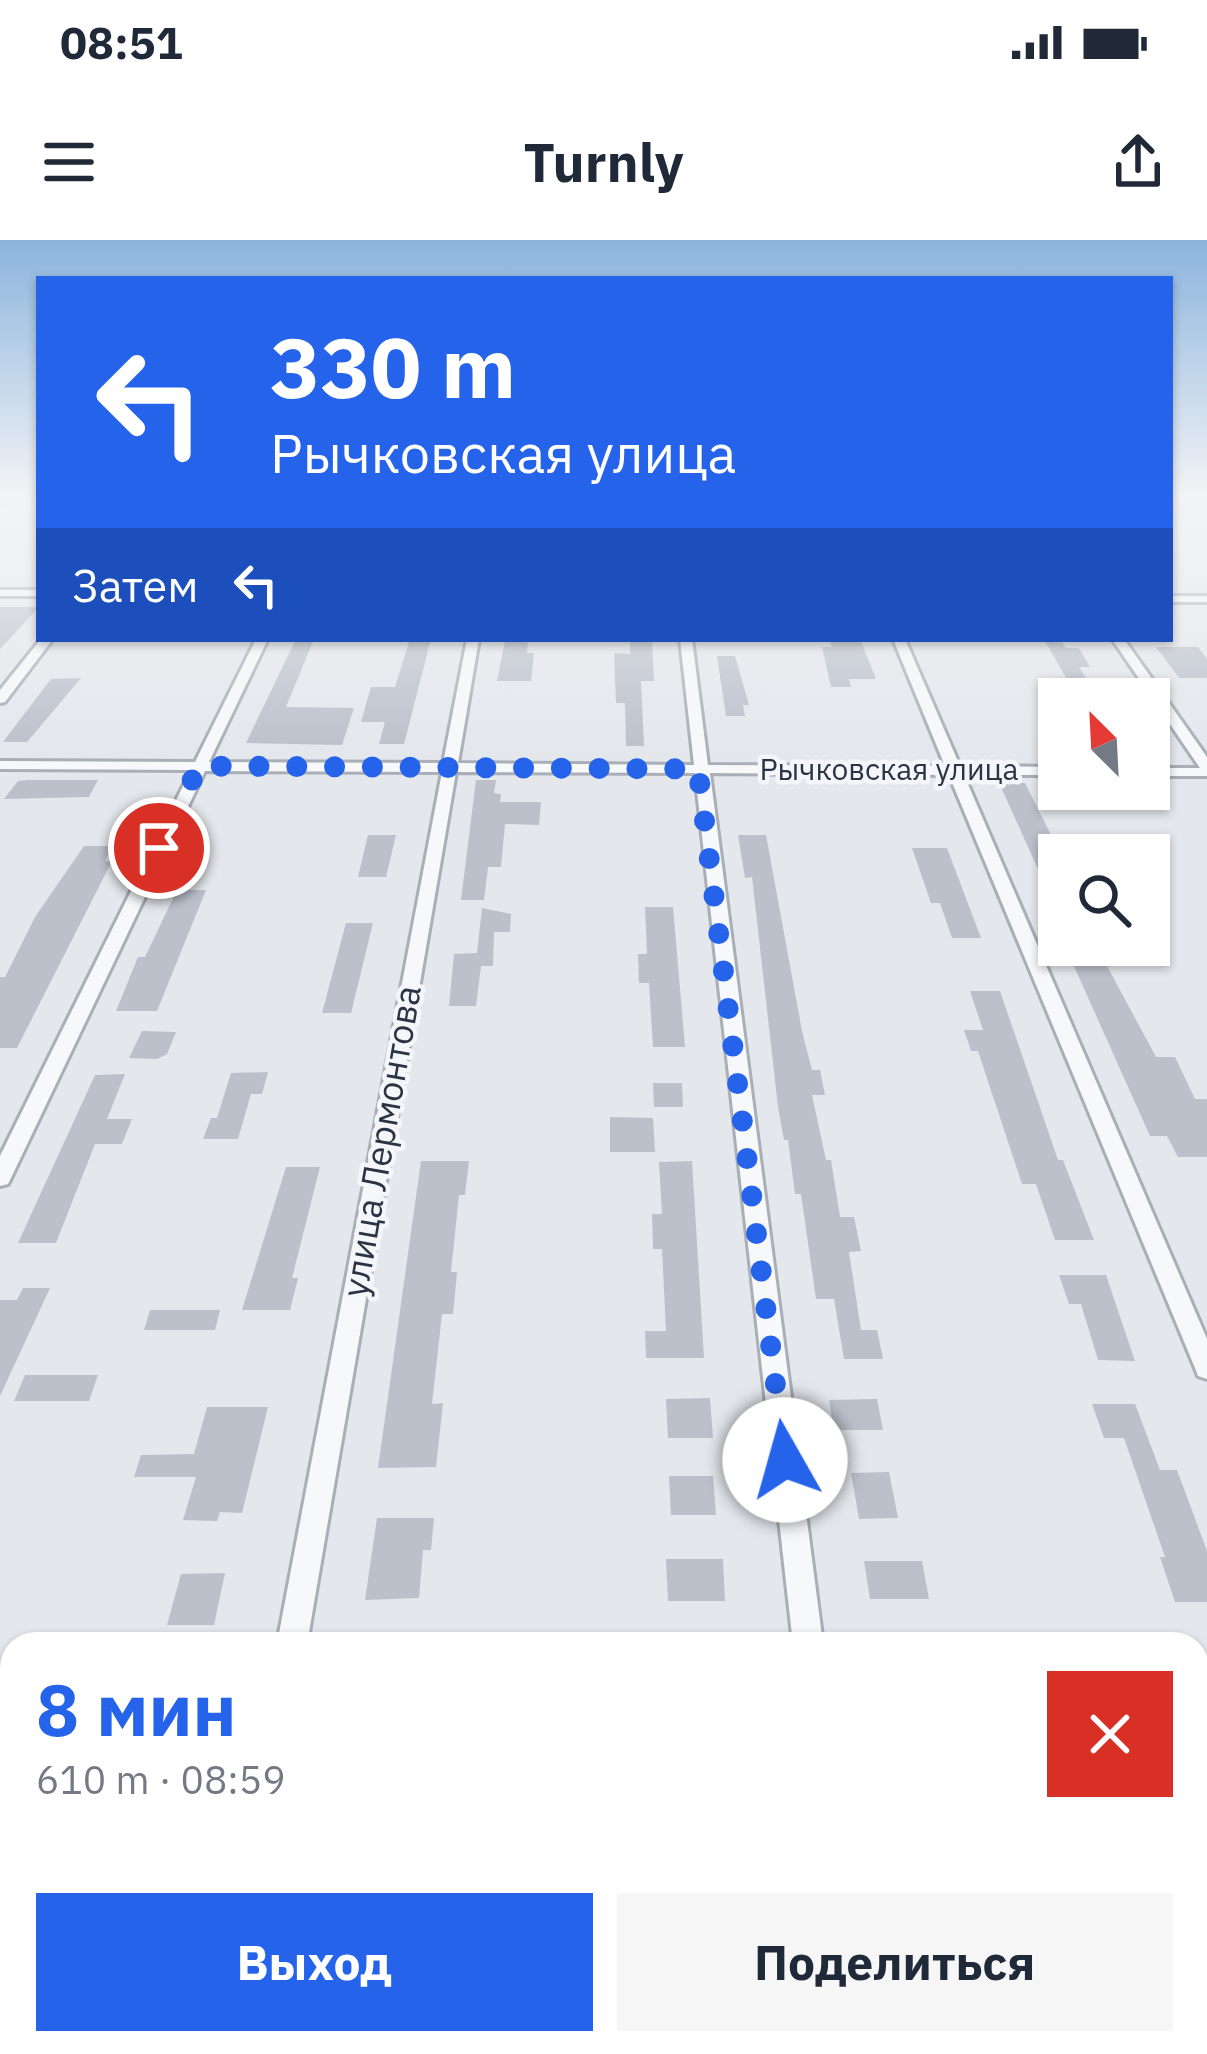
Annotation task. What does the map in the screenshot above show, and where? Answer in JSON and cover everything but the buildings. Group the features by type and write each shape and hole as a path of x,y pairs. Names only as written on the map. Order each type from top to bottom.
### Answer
{"street":[{"path":"0,593 36,593"},
{"path":"1173,599 1207,599"},
{"path":"0,699 45,642"},
{"path":"0,1178 261,642"},
{"name":"улица Лермонтова","path":"294,1632 472,642"},
{"path":"686,642 698,769 806,1632"},
{"path":"900,642 1207,1368"},
{"path":"1120,642 1207,770"},
{"name":"Рычковская улица","path":"0,765 1038,771"},
{"path":"1170,771 1207,770"}],"route":[{"path":"159,848 199,766 698,769 785,1460"}]}
